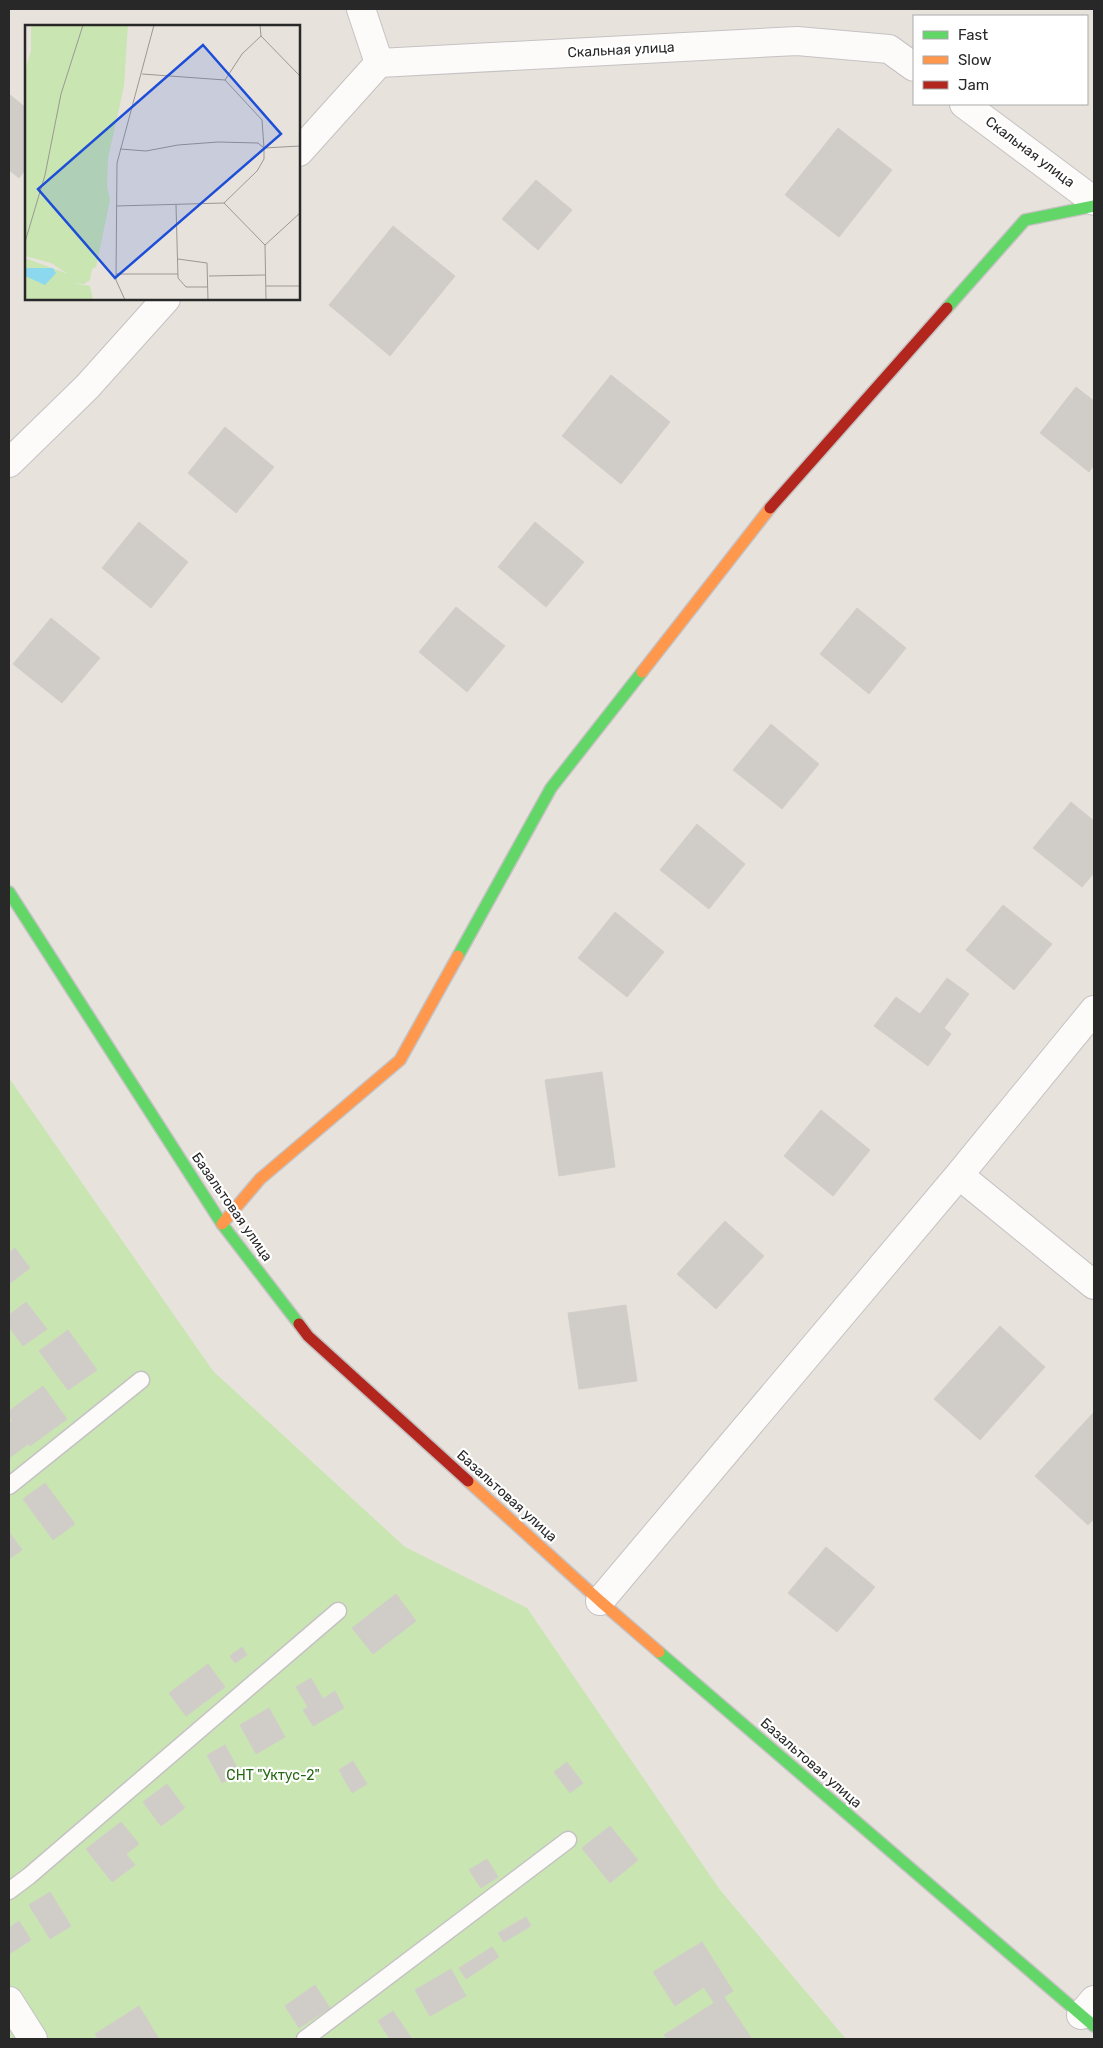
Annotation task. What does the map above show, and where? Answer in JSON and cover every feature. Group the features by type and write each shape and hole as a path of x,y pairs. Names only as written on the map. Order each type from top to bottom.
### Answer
{"street":[{"path":"300,151 379,63 361,9"},
{"name":"Скальная улица","path":"379,63 797,41 889,49 913,66"},
{"name":"Скальная улица","path":"965,105 1094,201"},
{"path":"222,1224 260,1179 400,1060 551,788 781,494 1025,220 1094,206"},
{"path":"9,464 87,387 165,300"},
{"name":"Базальтовая улица","path":"9,892 222,1224 308,1336 600,1601 1090,2014"},
{"path":"600,1601 959,1175 1094,1010"},
{"path":"959,1175 1094,1284"},
{"path":"9,2001 33,2039"}],"lane":[{"path":"9,1486 141,1380"},
{"path":"9,1891 36,1870 338,1611"},
{"path":"305,2039 568,1840"}],"green space":[{"name":"СНТ \"Уктус-2\"","path":"9,1078 213,1371 405,1547 527,1608 720,1890 846,2039 9,2039"}],"building":[{"path":"9,94 25,107 25,170 19,178 9,170"},
{"path":"838,128 892,170 839,237 785,195"},
{"path":"536,180 572,210 538,250 502,219"},
{"path":"393,226 455,276 390,356 329,305"},
{"path":"611,375 670,422 621,484 562,436"},
{"path":"1076,387 1094,401 1094,465 1089,472 1040,433"},
{"path":"225,427 274,467 236,513 188,473"},
{"path":"139,522 188,562 151,608 102,568"},
{"path":"535,522 584,562 546,607 498,567"},
{"path":"456,607 505,646 467,692 419,652"},
{"path":"857,608 906,648 869,694 820,654"},
{"path":"51,618 100,658 62,703 13,664"},
{"path":"771,724 819,764 782,809 733,770"},
{"path":"1071,802 1094,821 1094,873 1082,887 1033,848"},
{"path":"697,824 745,864 709,909 660,870"},
{"path":"1003,905 1052,944 1014,990 966,950"},
{"path":"615,912 664,952 627,997 578,958"},
{"path":"947,978 969,994 944,1028 951,1034 928,1066 874,1026 896,997 920,1014"},
{"path":"602,1072 615,1167 559,1176 545,1080"},
{"path":"821,1110 870,1150 833,1196 784,1156"},
{"path":"725,1221 764,1256 716,1309 677,1274"},
{"path":"15,1248 30,1268 9,1284 9,1253"},
{"path":"26,1302 47,1329 23,1346 9,1327 9,1315"},
{"path":"626,1305 637,1381 579,1389 568,1313"},
{"path":"1000,1326 1045,1367 980,1440 934,1399"},
{"path":"68,1330 97,1370 68,1390 39,1351"},
{"path":"43,1386 67,1419 30,1446 9,1416 9,1411"},
{"path":"1094,1412 1094,1519 1088,1525 1035,1476"},
{"path":"12,1421 28,1444 9,1458 9,1424"},
{"path":"45,1483 75,1524 53,1540 23,1499"},
{"path":"9,1532 22,1550 9,1559"},
{"path":"826,1547 875,1587 837,1632 788,1593"},
{"path":"396,1594 416,1621 373,1654 352,1628"},
{"path":"242,1647 247,1655 235,1663 230,1656"},
{"path":"208,1664 225,1687 186,1716 169,1693"},
{"path":"311,1678 323,1699 335,1691 344,1708 313,1726 303,1710 308,1707 296,1687"},
{"path":"269,1708 285,1737 256,1754 240,1725"},
{"path":"225,1745 240,1773 222,1783 207,1755"},
{"path":"353,1761 367,1784 352,1793 339,1770"},
{"path":"567,1762 583,1783 570,1793 554,1772"},
{"path":"167,1784 185,1808 161,1826 143,1802"},
{"path":"121,1822 139,1844 126,1854 135,1865 112,1882 86,1849"},
{"path":"610,1826 638,1860 610,1883 582,1848"},
{"path":"487,1859 498,1877 481,1888 469,1870"},
{"path":"50,1892 71,1926 50,1939 29,1905"},
{"path":"526,1917 531,1926 504,1942 498,1933"},
{"path":"19,1921 31,1940 9,1954 9,1928"},
{"path":"702,1942 733,1991 724,1997 752,2039 667,2039 664,2035 714,2003 704,1987 675,2006 653,1972"},
{"path":"492,1947 499,1957 466,1979 459,1968"},
{"path":"451,1969 466,1996 430,2016 415,1990"},
{"path":"315,1985 330,2008 299,2028 285,2006"},
{"path":"139,2006 159,2039 98,2039 95,2034"},
{"path":"393,2011 412,2039 390,2039 378,2021"}],"traffic: fast":[{"path":"947,308 1025,220 1094,206"},
{"path":"458,956 551,788 642,672"},
{"path":"9,892 222,1224 299,1324"},
{"path":"659,1652 1094,2026"}],"traffic: slow":[{"path":"642,672 770,508"},
{"path":"222,1224 260,1179 400,1060 458,956"},
{"path":"468,1481 659,1652"}],"traffic: jam":[{"path":"770,508 947,308"},
{"path":"299,1324 308,1336 468,1481"}]}
